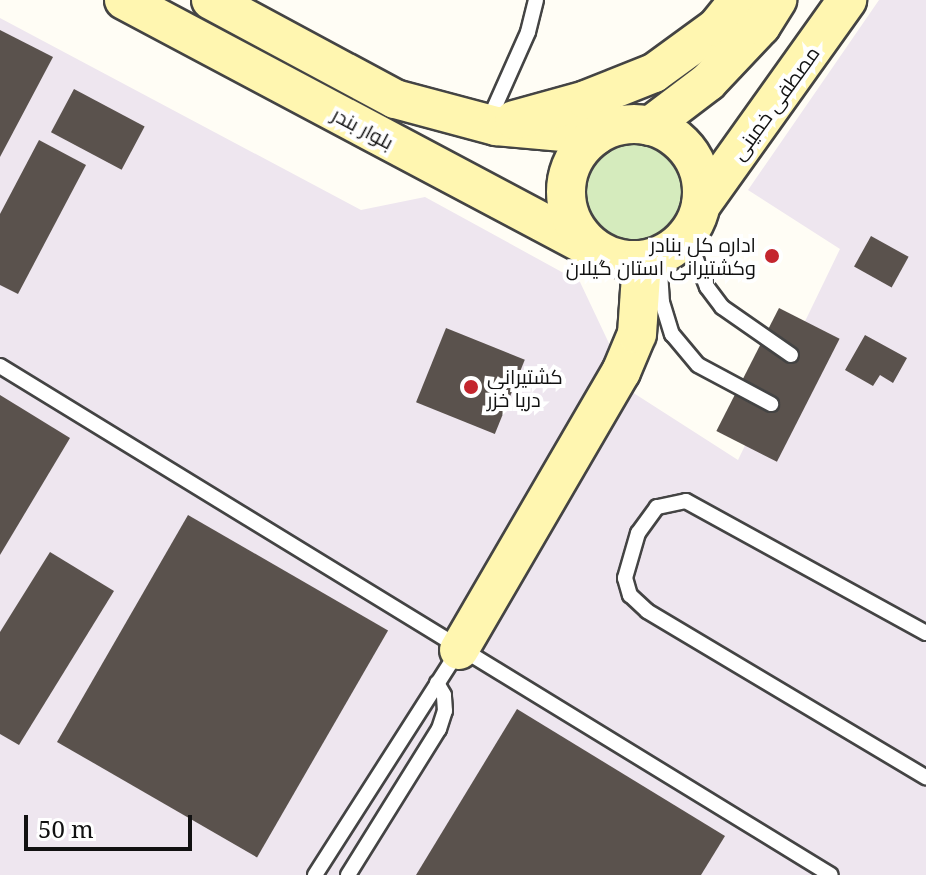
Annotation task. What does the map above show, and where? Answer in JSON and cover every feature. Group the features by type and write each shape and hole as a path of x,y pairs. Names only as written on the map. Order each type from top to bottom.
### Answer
{"main road":[{"name":"بلوار بندر","path":"124,0 604,255"},
{"name":"بلوار بندر","path":"211,0 395,99 492,125 597,135"},
{"path":"492,125 586,100 654,73 717,27 739,0"},
{"path":"650,126 708,82 761,26 777,0"},
{"name":"مصطفی خمینی","path":"672,239 847,0"},
{"path":"459,650 621,372 699,171 681,142 650,126 614,127 597,135 573,162 566,198 579,232 604,255 672,239"}],"lane":[{"path":"492,125 528,32 536,0"},
{"path":"672,239 722,307 791,355"},
{"path":"672,239 662,302 672,334 698,365 771,404"},
{"path":"0,366 459,650 831,875"},
{"path":"926,633 686,501 657,507 638,533 625,578 630,595 647,611 926,777"},
{"path":"315,875 459,650"},
{"path":"348,875 439,729 445,711 444,695 437,683"}],"shaded area":[{"path":"879,0 926,0 926,875 0,875 0,18 361,210 425,197 580,282 632,392 738,460 840,249 748,190"}],"green space":[{"path":"634,134 656,138 675,151 688,170 692,192 688,214 675,233 656,246 634,250 612,246 593,233 580,214 576,192 580,170 593,151 612,138"}],"building":[{"path":"0,30 53,57 0,157"},
{"path":"74,89 145,127 122,170 51,132"},
{"path":"39,140 86,165 18,294 0,285 0,214"},
{"path":"871,236 909,257 892,287 854,267"},
{"path":"779,308 840,339 777,462 716,431"},
{"path":"446,328 525,360 495,434 416,402"},
{"path":"865,335 907,358 893,383 880,375 873,386 845,370"},
{"path":"0,395 70,438 0,555"},
{"path":"188,515 388,630 257,857 57,742"},
{"path":"50,552 114,591 19,745 0,734 0,632"},
{"path":"517,709 725,836 701,875 416,875"}],"place":[{"name":"اداره کل بنادر وکشتیرانی استان گیلان","path":"772,256"},
{"name":"کشتیرانی دریا خزر","path":"471,387"}]}
